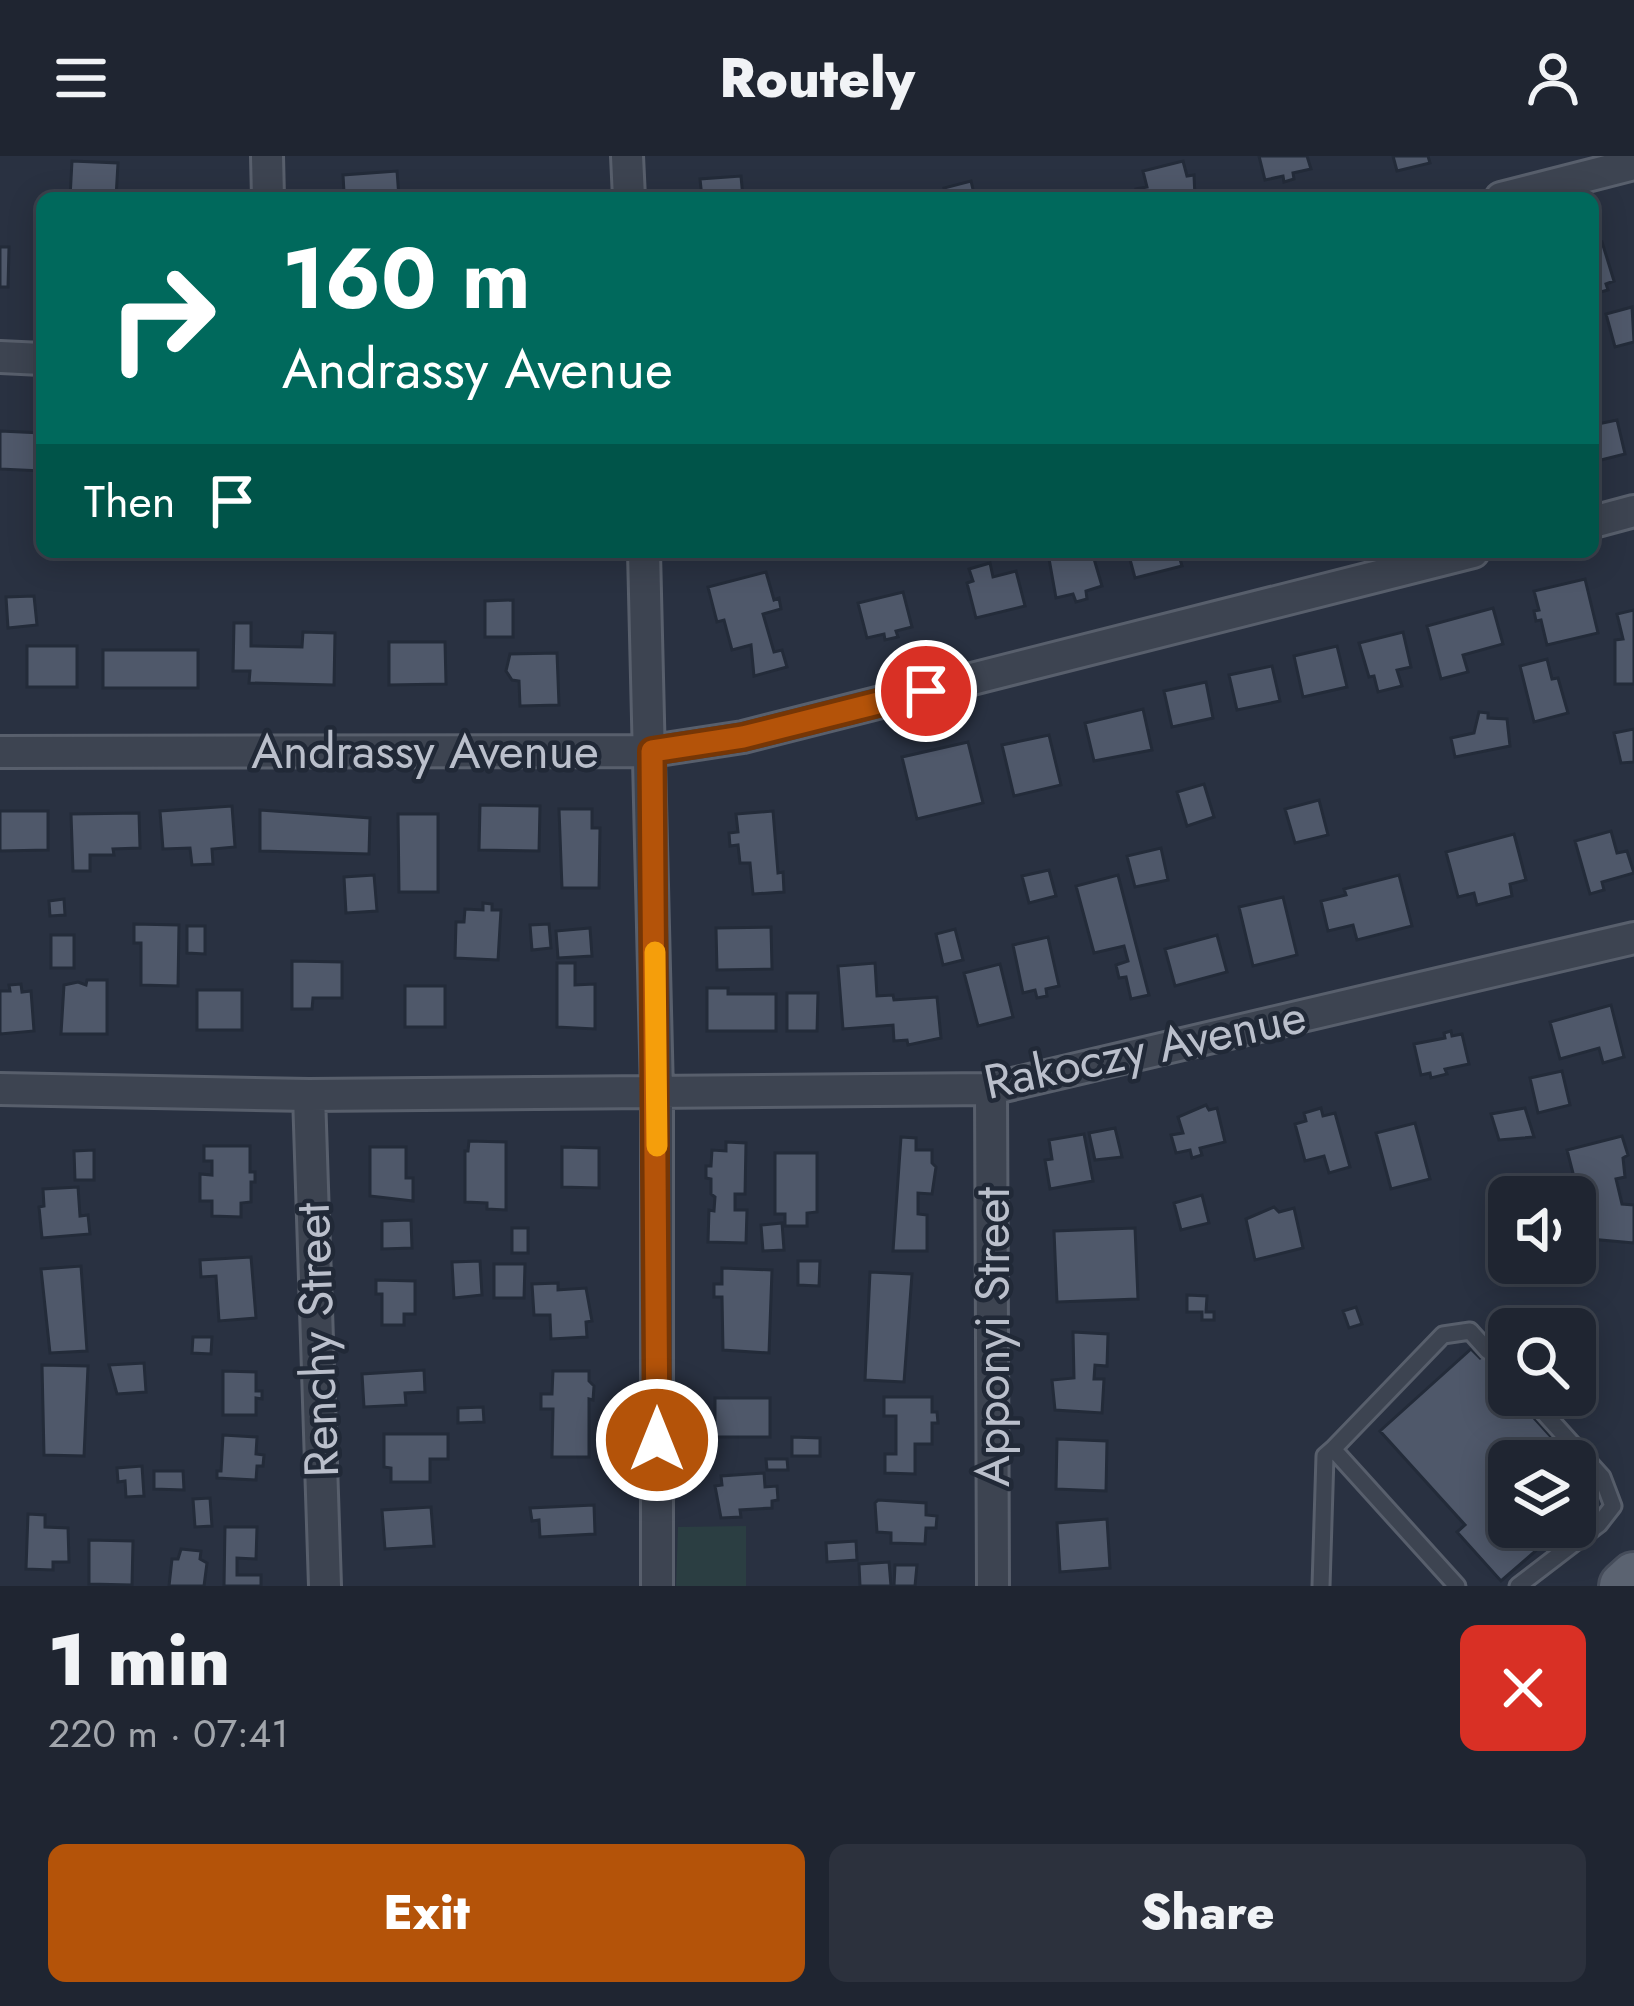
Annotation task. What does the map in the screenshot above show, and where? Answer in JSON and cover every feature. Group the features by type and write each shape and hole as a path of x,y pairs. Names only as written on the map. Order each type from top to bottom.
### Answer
{"main road":[{"path":"1624,1586 1634,1577"}],"street":[{"path":"267,156 268,192"},
{"path":"628,156 629,192"},
{"path":"1524,192 1634,164"},
{"path":"0,358 36,359"},
{"path":"1599,520 1634,511"},
{"path":"644,558 657,1093 657,1586"},
{"name":"Andrassy Avenue","path":"0,752 652,751 743,737 1449,558"},
{"name":"Rakoczy Avenue","path":"0,1089 309,1095 991,1089 1634,938"},
{"name":"Apponyi Street","path":"991,1089 993,1586"},
{"name":"Renchy Street","path":"309,1095 325,1586"}],"lane":[{"path":"1321,1586 1325,1456 1443,1335 1470,1331 1488,1351"},
{"path":"1517,1586 1599,1524 1612,1506 1602,1477 1547,1416"},
{"path":"1333,1449 1456,1586"}],"green space":[{"path":"746,1526 746,1586 676,1586 678,1527"}],"building":[{"path":"1259,156 1307,156 1311,169 1293,173 1294,179 1284,182 1283,176 1265,180"},
{"path":"1393,156 1428,156 1430,163 1397,171"},
{"path":"72,161 118,163 116,192 70,192"},
{"path":"1183,161 1187,176 1194,175 1195,192 1137,192 1147,187 1143,171"},
{"path":"397,171 399,192 344,192 343,175"},
{"path":"741,176 742,192 701,192 700,179"},
{"path":"971,181 974,192 945,192 944,188"},
{"path":"1599,243 1614,281 1599,292"},
{"path":"0,247 9,247 8,287 0,287"},
{"path":"1632,307 1634,342 1615,347 1606,314"},
{"path":"1617,420 1625,454 1599,460 1599,424"},
{"path":"0,431 36,433 36,471 0,469"},
{"path":"1049,558 1094,558 1102,586 1086,591 1087,599 1076,602 1073,594 1056,598"},
{"path":"1130,558 1180,558 1182,566 1135,578"},
{"path":"990,563 993,577 1016,571 1025,606 976,618 967,583 973,581 969,569"},
{"path":"766,572 781,609 763,614 774,652 782,650 787,667 754,676 751,645 732,650 724,620 717,622 708,587"},
{"path":"1585,579 1598,633 1547,645 1541,620 1536,621 1534,611 1539,610 1534,591"},
{"path":"903,592 912,627 896,631 898,637 867,638 858,603"},
{"path":"34,596 37,625 8,628 6,597"},
{"path":"513,600 513,637 485,637 485,601"},
{"path":"1493,608 1503,644 1463,655 1468,672 1441,679 1427,626"},
{"path":"1634,610 1634,684 1615,684 1615,640 1623,639 1617,614"},
{"path":"234,623 251,623 251,646 302,647 303,632 335,633 334,685 249,683 250,671 233,671"},
{"path":"1403,632 1411,667 1397,670 1402,686 1378,692 1359,643"},
{"path":"389,642 445,642 446,684 389,685"},
{"path":"27,646 77,646 77,687 27,687"},
{"path":"1337,646 1347,687 1303,697 1294,656"},
{"path":"103,650 198,650 198,688 103,688"},
{"path":"557,653 559,705 520,706 519,681 506,671 510,654"},
{"path":"1547,659 1568,713 1534,722 1520,666"},
{"path":"1272,666 1280,701 1237,710 1229,675"},
{"path":"1206,682 1213,718 1172,727 1164,691"},
{"path":"1143,709 1152,750 1094,761 1085,723"},
{"path":"1479,712 1488,713 1488,718 1507,719 1510,746 1455,757 1451,738 1474,733"},
{"path":"1634,729 1634,762 1621,763 1614,733"},
{"path":"1049,735 1061,785 1014,796 1002,745"},
{"path":"968,742 983,803 917,819 902,757"},
{"path":"1204,784 1214,817 1187,826 1177,792"},
{"path":"1319,800 1328,835 1295,843 1285,809"},
{"path":"480,805 540,806 539,851 479,850"},
{"path":"232,806 235,847 212,849 213,864 192,865 190,848 163,849 160,811"},
{"path":"559,809 592,809 592,828 600,828 599,888 562,888"},
{"path":"260,810 370,818 369,854 260,851"},
{"path":"0,811 48,811 48,850 0,851"},
{"path":"773,811 784,892 753,894 750,863 740,863 738,845 730,846 729,833 738,832 736,814"},
{"path":"139,813 140,848 90,855 90,871 73,871 71,814"},
{"path":"398,814 438,814 438,892 399,892"},
{"path":"1611,831 1617,853 1627,851 1634,873 1602,882 1604,890 1590,894 1575,841"},
{"path":"1514,834 1526,880 1510,884 1512,896 1477,905 1474,893 1458,897 1446,852"},
{"path":"1161,848 1168,880 1135,887 1127,856"},
{"path":"1049,870 1056,896 1029,903 1022,876"},
{"path":"374,875 377,911 346,913 344,877"},
{"path":"1118,875 1149,995 1131,999 1126,977 1119,978 1116,965 1128,961 1124,946 1094,953 1076,886"},
{"path":"1399,875 1412,926 1357,940 1353,925 1328,931 1321,901 1346,895 1344,889"},
{"path":"1283,897 1297,955 1253,966 1239,907"},
{"path":"64,899 65,915 50,916 49,901"},
{"path":"483,903 501,910 498,960 455,958 456,922 464,922 465,909 483,910"},
{"path":"134,924 179,925 178,986 141,985 141,943 134,943"},
{"path":"549,924 551,948 532,950 530,925"},
{"path":"187,926 205,926 205,954 187,953"},
{"path":"771,927 772,969 717,970 716,928"},
{"path":"590,928 592,956 558,958 556,931"},
{"path":"955,929 963,960 943,965 936,934"},
{"path":"51,935 74,935 74,968 51,968"},
{"path":"1217,935 1227,972 1175,986 1165,949"},
{"path":"1048,937 1059,986 1037,998 1035,990 1023,993 1013,945"},
{"path":"292,961 342,962 342,998 313,998 312,1009 292,1009"},
{"path":"557,963 575,963 575,985 595,984 595,1029 557,1027"},
{"path":"875,963 877,996 893,995 894,1000 937,997 941,1038 908,1045 907,1040 894,1041 893,1025 843,1029 838,966"},
{"path":"1000,964 1013,1017 978,1026 964,973"},
{"path":"87,980 107,980 107,1034 61,1034 64,985 86,985"},
{"path":"21,984 22,992 31,991 34,1031 0,1034 0,991"},
{"path":"405,986 445,986 445,1027 405,1027"},
{"path":"707,988 728,988 728,994 776,994 776,1031 707,1031"},
{"path":"197,990 242,990 242,1030 197,1030"},
{"path":"787,993 818,993 817,1031 787,1031"},
{"path":"1611,1005 1624,1057 1603,1063 1599,1048 1560,1059 1550,1022"},
{"path":"1451,1031 1452,1036 1462,1034 1469,1064 1445,1069 1447,1074 1431,1078 1430,1073 1421,1075 1414,1044 1445,1038 1444,1033"},
{"path":"1562,1071 1570,1105 1538,1113 1530,1078"},
{"path":"1206,1105 1209,1110 1217,1108 1225,1142 1200,1148 1202,1155 1192,1158 1190,1150 1176,1153 1171,1135 1183,1133 1178,1117"},
{"path":"1321,1108 1323,1116 1335,1113 1350,1167 1329,1173 1324,1156 1305,1161 1295,1124 1306,1121 1304,1113"},
{"path":"1525,1108 1534,1137 1499,1140 1491,1114"},
{"path":"1415,1123 1430,1179 1391,1189 1376,1133"},
{"path":"1115,1128 1122,1157 1095,1160 1089,1133"},
{"path":"1084,1134 1093,1181 1050,1189 1045,1160 1052,1159 1049,1140"},
{"path":"1622,1136 1628,1155 1623,1158 1625,1177 1616,1179 1622,1204 1634,1205 1634,1243 1596,1240 1596,1176 1574,1176 1567,1150"},
{"path":"901,1137 916,1138 916,1150 932,1150 936,1167 932,1194 918,1193 918,1214 927,1215 927,1251 893,1251"},
{"path":"469,1141 506,1142 506,1210 465,1202"},
{"path":"726,1142 746,1143 745,1194 735,1194 735,1210 747,1210 746,1243 708,1242 709,1210 714,1211 715,1197 706,1166 711,1166 712,1150 726,1151"},
{"path":"204,1146 250,1146 255,1182 251,1182 251,1202 241,1203 241,1217 212,1216 212,1201 200,1201 200,1174 212,1175 212,1161 204,1161"},
{"path":"370,1147 406,1147 406,1178 413,1178 413,1201 370,1196"},
{"path":"562,1147 599,1148 599,1188 562,1187"},
{"path":"94,1150 94,1180 75,1180 74,1151"},
{"path":"775,1153 817,1153 817,1212 807,1213 807,1226 785,1226 785,1214 775,1214"},
{"path":"78,1187 80,1216 88,1215 90,1234 42,1238 39,1207 44,1206 43,1189"},
{"path":"1202,1195 1209,1223 1181,1230 1174,1203"},
{"path":"1274,1207 1279,1212 1294,1208 1303,1248 1255,1260 1246,1219"},
{"path":"411,1220 412,1248 382,1249 382,1221"},
{"path":"782,1223 784,1250 763,1251 761,1225"},
{"path":"512,1228 528,1228 528,1253 512,1253"},
{"path":"1135,1228 1138,1299 1057,1302 1054,1231"},
{"path":"251,1257 256,1318 219,1321 216,1276 201,1277 200,1260"},
{"path":"480,1261 482,1295 454,1298 452,1262"},
{"path":"798,1261 820,1261 819,1286 798,1285"},
{"path":"494,1264 525,1264 524,1298 494,1298"},
{"path":"81,1266 87,1351 50,1353 41,1269"},
{"path":"722,1268 772,1270 769,1353 723,1350 722,1297 714,1297 714,1284 722,1284"},
{"path":"870,1272 912,1274 904,1382 865,1380"},
{"path":"376,1280 415,1281 415,1314 404,1314 404,1325 382,1325 382,1294 376,1294"},
{"path":"558,1283 558,1290 586,1288 592,1321 586,1322 587,1337 551,1339 550,1315 534,1315 532,1284"},
{"path":"1187,1295 1207,1296 1206,1312 1214,1312 1214,1320 1202,1320 1202,1312 1187,1312"},
{"path":"1356,1307 1362,1324 1349,1328 1343,1311"},
{"path":"1073,1332 1108,1334 1107,1366 1095,1365 1094,1379 1104,1379 1102,1413 1055,1410 1052,1380 1074,1378"},
{"path":"193,1337 212,1337 211,1354 192,1353"},
{"path":"1471,1349 1480,1358 1488,1351 1488,1416 1532,1416 1554,1440 1488,1440 1488,1548 1539,1548 1501,1581 1457,1532 1465,1525 1380,1431"},
{"path":"144,1363 146,1392 117,1394 109,1365"},
{"path":"42,1365 88,1366 84,1456 44,1455"},
{"path":"424,1370 425,1392 405,1393 406,1405 364,1407 362,1374"},
{"path":"223,1371 256,1372 256,1391 262,1391 262,1399 256,1398 256,1415 223,1415"},
{"path":"553,1371 589,1371 594,1386 593,1400 589,1399 589,1457 552,1457 553,1409 541,1409 541,1394 552,1394"},
{"path":"884,1397 932,1397 938,1423 932,1423 932,1444 915,1444 915,1474 885,1473 885,1454 896,1454 896,1416 884,1416"},
{"path":"715,1398 770,1398 770,1437 715,1437"},
{"path":"483,1407 484,1422 458,1423 458,1408"},
{"path":"384,1434 448,1434 448,1459 430,1459 430,1482 391,1482 391,1468 384,1467"},
{"path":"223,1435 257,1437 256,1454 264,1455 256,1480 217,1478"},
{"path":"792,1437 820,1438 820,1456 792,1456"},
{"path":"1057,1439 1107,1441 1106,1491 1056,1489"},
{"path":"766,1459 787,1459 788,1470 767,1470"},
{"path":"142,1466 144,1496 126,1497 125,1481 118,1482 117,1468"},
{"path":"154,1471 183,1471 184,1490 154,1489"},
{"path":"764,1473 765,1487 777,1486 778,1500 772,1501 772,1508 740,1510 741,1517 721,1518 715,1486 722,1485 721,1476"},
{"path":"210,1498 212,1526 195,1527 193,1499"},
{"path":"878,1500 926,1503 926,1515 937,1516 936,1528 926,1528 925,1544 891,1543 891,1533 877,1532"},
{"path":"594,1505 595,1534 540,1537 539,1520 532,1521 530,1508"},
{"path":"431,1507 434,1546 385,1549 382,1510"},
{"path":"28,1514 45,1515 45,1527 68,1528 69,1562 53,1562 53,1570 26,1569"},
{"path":"1107,1519 1110,1568 1060,1572 1057,1523"},
{"path":"225,1527 257,1527 256,1559 237,1558 237,1575 261,1575 261,1586 224,1586"},
{"path":"89,1540 133,1541 132,1585 89,1584"},
{"path":"856,1541 857,1560 827,1562 826,1543"},
{"path":"181,1549 201,1551 200,1559 207,1563 204,1586 169,1586 172,1559 178,1559"},
{"path":"889,1562 891,1586 860,1586 859,1564"},
{"path":"895,1565 917,1565 915,1586 894,1586"}],"slow traffic":[{"path":"655,952 657,1146"}],"route":[{"path":"657,1440 652,751 743,737 926,691"}]}
